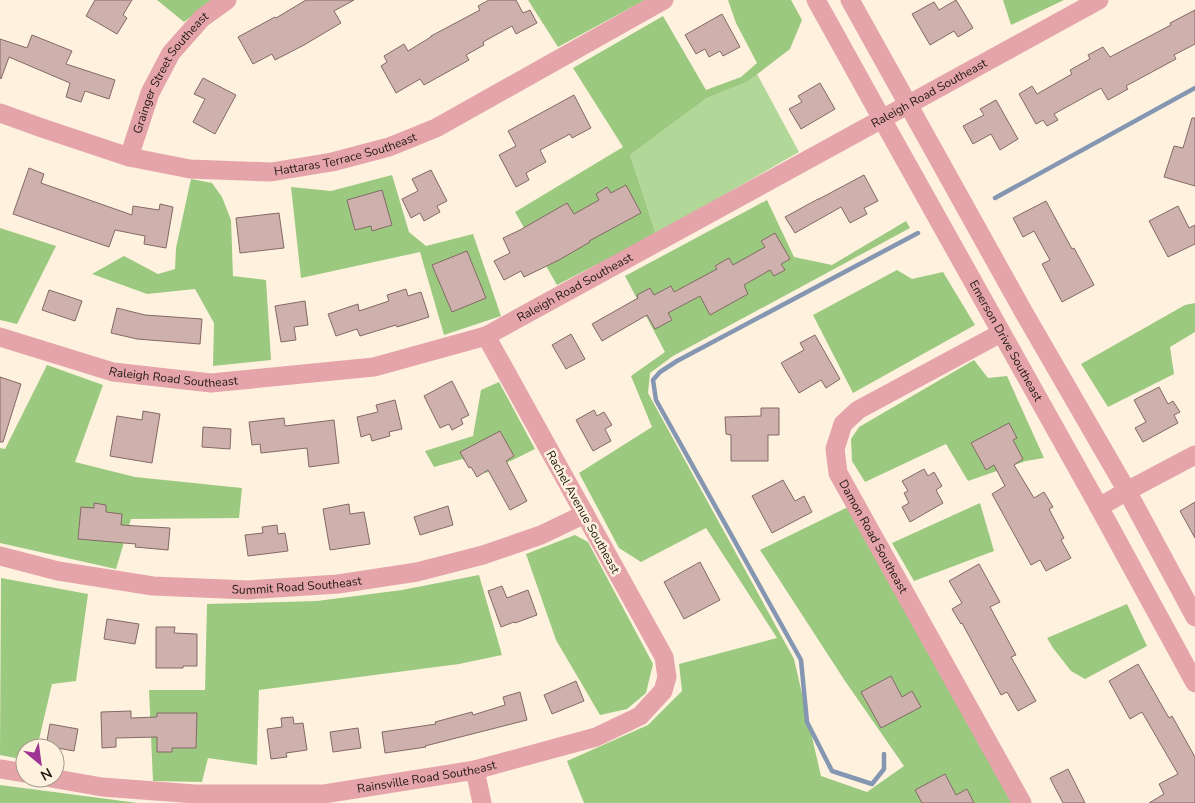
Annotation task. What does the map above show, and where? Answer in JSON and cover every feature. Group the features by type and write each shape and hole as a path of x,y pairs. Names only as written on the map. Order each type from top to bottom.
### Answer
{"street":[{"name":"Grainger Street Southeast","path":"129,157 150,93 171,54 202,18 227,0"},
{"name":"Hattaras Terrace Southeast","path":"0,113 129,157 190,169 271,172 332,162 389,147 436,128 664,0"},
{"name":"Emerson Drive Southeast","path":"816,0 1195,683"},
{"path":"850,0 1023,311 1127,490 1195,617"},
{"name":"Raleigh Road Southeast","path":"0,337 114,372 211,383 374,367 486,336 882,120 1094,1"},
{"name":"Damon Road Southeast","path":"1001,333 858,410 843,424 835,448 838,473 1022,803"},
{"name":"Rachel Avenue Southeast","path":"486,336 664,657 667,677 663,691"},
{"path":"1099,507 1127,490 1195,455"},
{"name":"Summit Road Southeast","path":"0,556 58,571 153,586 248,590 338,584 417,572 482,556 540,535 585,514"},
{"name":"Rainsville Road Southeast","path":"65,780 102,787 195,798 324,794 475,770 596,737 640,716 663,691"},
{"path":"0,769 15,771"},
{"path":"475,770 482,803"}],"green space":[{"path":"157,0 212,0 184,22"},
{"path":"528,0 645,0 558,47"},
{"path":"728,0 791,0 802,20 790,49 747,82 707,98 630,155 656,234 557,285 515,212 623,147 573,68 663,16 706,90 741,77 757,63 736,23"},
{"path":"1003,0 1064,0 1011,25"},
{"path":"757,74 799,152 656,234 630,155 707,98 747,82"},
{"path":"392,175 409,232 426,246 473,234 501,316 444,335 420,252 301,278 291,187 331,191"},
{"path":"191,179 212,183 222,197 231,220 233,276 266,280 271,360 213,366 214,323 195,289 147,294 92,274 124,256 158,274 175,269 176,248"},
{"path":"767,200 794,257 832,265 906,221 910,228 673,356 650,373 648,393 794,659 821,776 867,792 904,766 845,681 760,550 848,507 1015,803 584,803 567,761 648,725 682,691 679,664 777,638 706,528 641,562 619,548 579,473 652,427 631,376 665,352 625,276"},
{"path":"0,228 56,246 17,324 0,320"},
{"path":"897,270 912,279 943,272 975,325 853,393 813,315"},
{"path":"1195,303 1195,332 1170,347 1174,374 1108,407 1081,364 1185,305"},
{"path":"974,360 988,378 1007,376 1044,458 1026,461 968,481 946,444 865,482 852,461 851,439 859,427"},
{"path":"47,365 103,385 75,462 135,477 242,488 239,518 131,519 116,569 0,543 0,448 5,449"},
{"path":"499,382 535,449 486,473 462,459 434,467 425,451 473,436 481,390"},
{"path":"980,503 994,551 914,581 892,543"},
{"path":"575,535 588,542 653,664 646,693 627,709 600,715 556,640 526,554"},
{"path":"479,575 502,655 459,664 259,690 257,765 208,758 202,782 153,781 149,690 205,690 207,604 317,601 402,590"},
{"path":"1,578 88,594 76,681 52,684 39,738 15,738 15,758 0,755"},
{"path":"1127,604 1147,646 1085,679 1071,671 1047,638"},
{"path":"0,785 138,803 0,803"}],"building":[{"path":"95,0 132,0 123,15 127,18 117,34 86,16"},
{"path":"306,0 354,0 334,11 341,23 275,60 272,54 253,64 238,37"},
{"path":"489,0 516,0 523,13 530,10 537,23 516,34 512,26 483,42 484,45 466,55 469,60 424,85 420,79 396,93 381,66 387,62 384,56 404,44 408,51 431,36 480,10 478,6"},
{"path":"956,0 973,28 958,37 954,31 930,45 912,14 934,2 939,10"},
{"path":"1195,10 1195,44 1174,55 1176,59 1126,86 1128,89 1108,100 1101,88 1054,114 1058,120 1047,126 1043,120 1036,124 1019,94 1032,86 1037,94 1072,74 1070,70 1090,59 1088,55 1103,47 1110,57 1171,25 1170,23"},
{"path":"722,14 740,47 723,56 720,51 709,57 705,49 696,54 685,35"},
{"path":"32,35 72,51 66,64 115,80 109,99 85,91 81,102 66,97 70,83 9,57 1,79 0,39 27,48"},
{"path":"203,78 236,95 215,134 193,122 205,99 194,94"},
{"path":"820,83 835,109 801,129 789,109 802,102 798,96"},
{"path":"574,95 591,128 572,138 570,134 540,150 546,162 526,173 529,180 516,187 499,155 516,146 508,131"},
{"path":"996,100 1018,139 1000,150 991,134 973,144 963,126 984,115 980,109"},
{"path":"1192,118 1195,118 1195,186 1164,177 1174,146 1183,148"},
{"path":"29,168 44,174 41,183 132,215 133,206 159,210 160,204 173,207 166,248 144,244 145,236 115,230 109,247 13,214"},
{"path":"431,170 447,201 437,206 440,212 424,221 420,213 411,218 402,199 418,191 412,179"},
{"path":"864,175 878,201 864,208 867,214 850,223 841,207 795,233 785,217"},
{"path":"626,185 641,213 589,241 559,260 524,277 521,271 504,280 494,261 510,253 503,238 567,203 574,214 599,200 596,194 607,187 611,193"},
{"path":"382,190 392,225 372,231 371,226 355,230 347,200"},
{"path":"1046,201 1094,285 1062,302 1042,264 1050,260 1034,231 1023,237 1013,218"},
{"path":"1178,206 1189,228 1195,225 1195,244 1168,257 1149,221"},
{"path":"279,213 284,248 240,253 236,218"},
{"path":"775,233 790,259 781,264 785,270 774,276 770,270 744,285 748,294 710,315 700,296 668,313 672,320 655,329 647,315 602,341 592,324 638,298 637,295 650,288 654,295 671,286 674,292 717,269 715,266 729,258 733,265 765,247 761,241"},
{"path":"467,251 486,298 452,312 432,265"},
{"path":"406,289 408,296 421,292 429,317 360,336 357,329 336,336 328,314 358,304 359,311 389,301 387,295"},
{"path":"49,290 82,301 75,321 42,310"},
{"path":"305,301 308,325 294,327 296,340 281,342 275,306"},
{"path":"117,308 145,315 202,319 200,344 137,339 111,333"},
{"path":"571,334 585,359 566,369 552,345"},
{"path":"815,335 840,379 826,388 821,380 799,393 781,363 804,350 800,343"},
{"path":"0,377 21,384 3,442 0,442"},
{"path":"452,381 469,415 461,419 463,424 452,430 449,424 440,428 424,396"},
{"path":"1159,387 1168,404 1173,401 1180,412 1174,415 1178,423 1143,442 1135,428 1146,422 1134,400"},
{"path":"395,400 402,429 389,432 390,436 372,441 370,434 361,437 357,417 378,412 376,405"},
{"path":"761,408 779,408 779,435 768,435 768,461 731,461 731,435 726,434 725,417 761,416"},
{"path":"594,410 597,416 604,412 612,425 605,429 611,441 593,451 576,420"},
{"path":"143,411 160,414 152,463 110,456 117,416 142,420"},
{"path":"284,418 285,426 334,420 339,463 309,467 307,448 261,453 260,444 252,445 249,422"},
{"path":"1009,423 1017,438 1013,440 1023,459 1014,465 1034,498 1044,492 1053,507 1049,509 1064,538 1061,540 1071,558 1046,571 1040,560 1031,565 992,494 1005,486 994,465 986,470 971,443"},
{"path":"203,427 231,429 230,449 202,447"},
{"path":"500,431 514,456 506,461 527,501 510,510 488,470 477,477 471,467 469,468 460,452"},
{"path":"924,469 928,476 934,472 942,486 936,490 943,503 910,522 902,507 909,503 904,493 908,491 902,481"},
{"path":"783,480 795,501 804,496 812,512 772,533 752,496"},
{"path":"1195,502 1195,538 1180,511"},
{"path":"94,503 106,505 106,512 122,514 121,525 170,528 168,550 135,547 136,544 78,539 81,507 94,508"},
{"path":"349,504 350,514 364,512 370,544 330,550 323,509"},
{"path":"448,506 453,525 420,535 414,517"},
{"path":"277,525 278,534 285,533 288,551 248,556 245,535 263,533 262,527"},
{"path":"700,562 720,600 684,619 664,582"},
{"path":"979,564 1000,602 990,607 1016,655 1011,657 1036,701 1018,711 1007,692 1001,695 962,623 952,609 962,603 949,581"},
{"path":"502,586 507,598 528,590 537,615 501,627 488,591"},
{"path":"107,619 139,624 135,644 104,639"},
{"path":"156,627 175,627 174,633 197,634 197,666 156,668"},
{"path":"1138,664 1169,718 1172,716 1195,757 1195,803 1149,803 1164,794 1159,784 1178,774 1142,712 1130,719 1109,681"},
{"path":"891,676 902,697 912,691 921,707 881,728 861,692"},
{"path":"576,681 584,701 552,714 544,695"},
{"path":"520,692 527,720 426,747 385,753 382,732 436,724 435,722 472,712 473,715 505,705 503,697"},
{"path":"131,711 131,718 157,717 157,713 197,713 196,748 172,748 172,752 157,752 157,737 116,738 116,747 102,748 101,712"},
{"path":"293,717 294,724 303,723 307,750 286,753 287,757 271,759 267,729 282,727 281,718"},
{"path":"50,724 78,729 74,751 65,749 65,738 47,738"},
{"path":"358,728 361,748 333,752 330,732"},
{"path":"1068,769 1085,803 1063,803 1050,778"},
{"path":"945,774 956,795 967,789 974,803 922,803 915,790"}],"waterway":[{"path":"995,198 1195,88"},
{"path":"884,754 884,769 872,784 832,771 807,722 801,660 656,400 653,380 660,372 677,361 918,233"}]}
